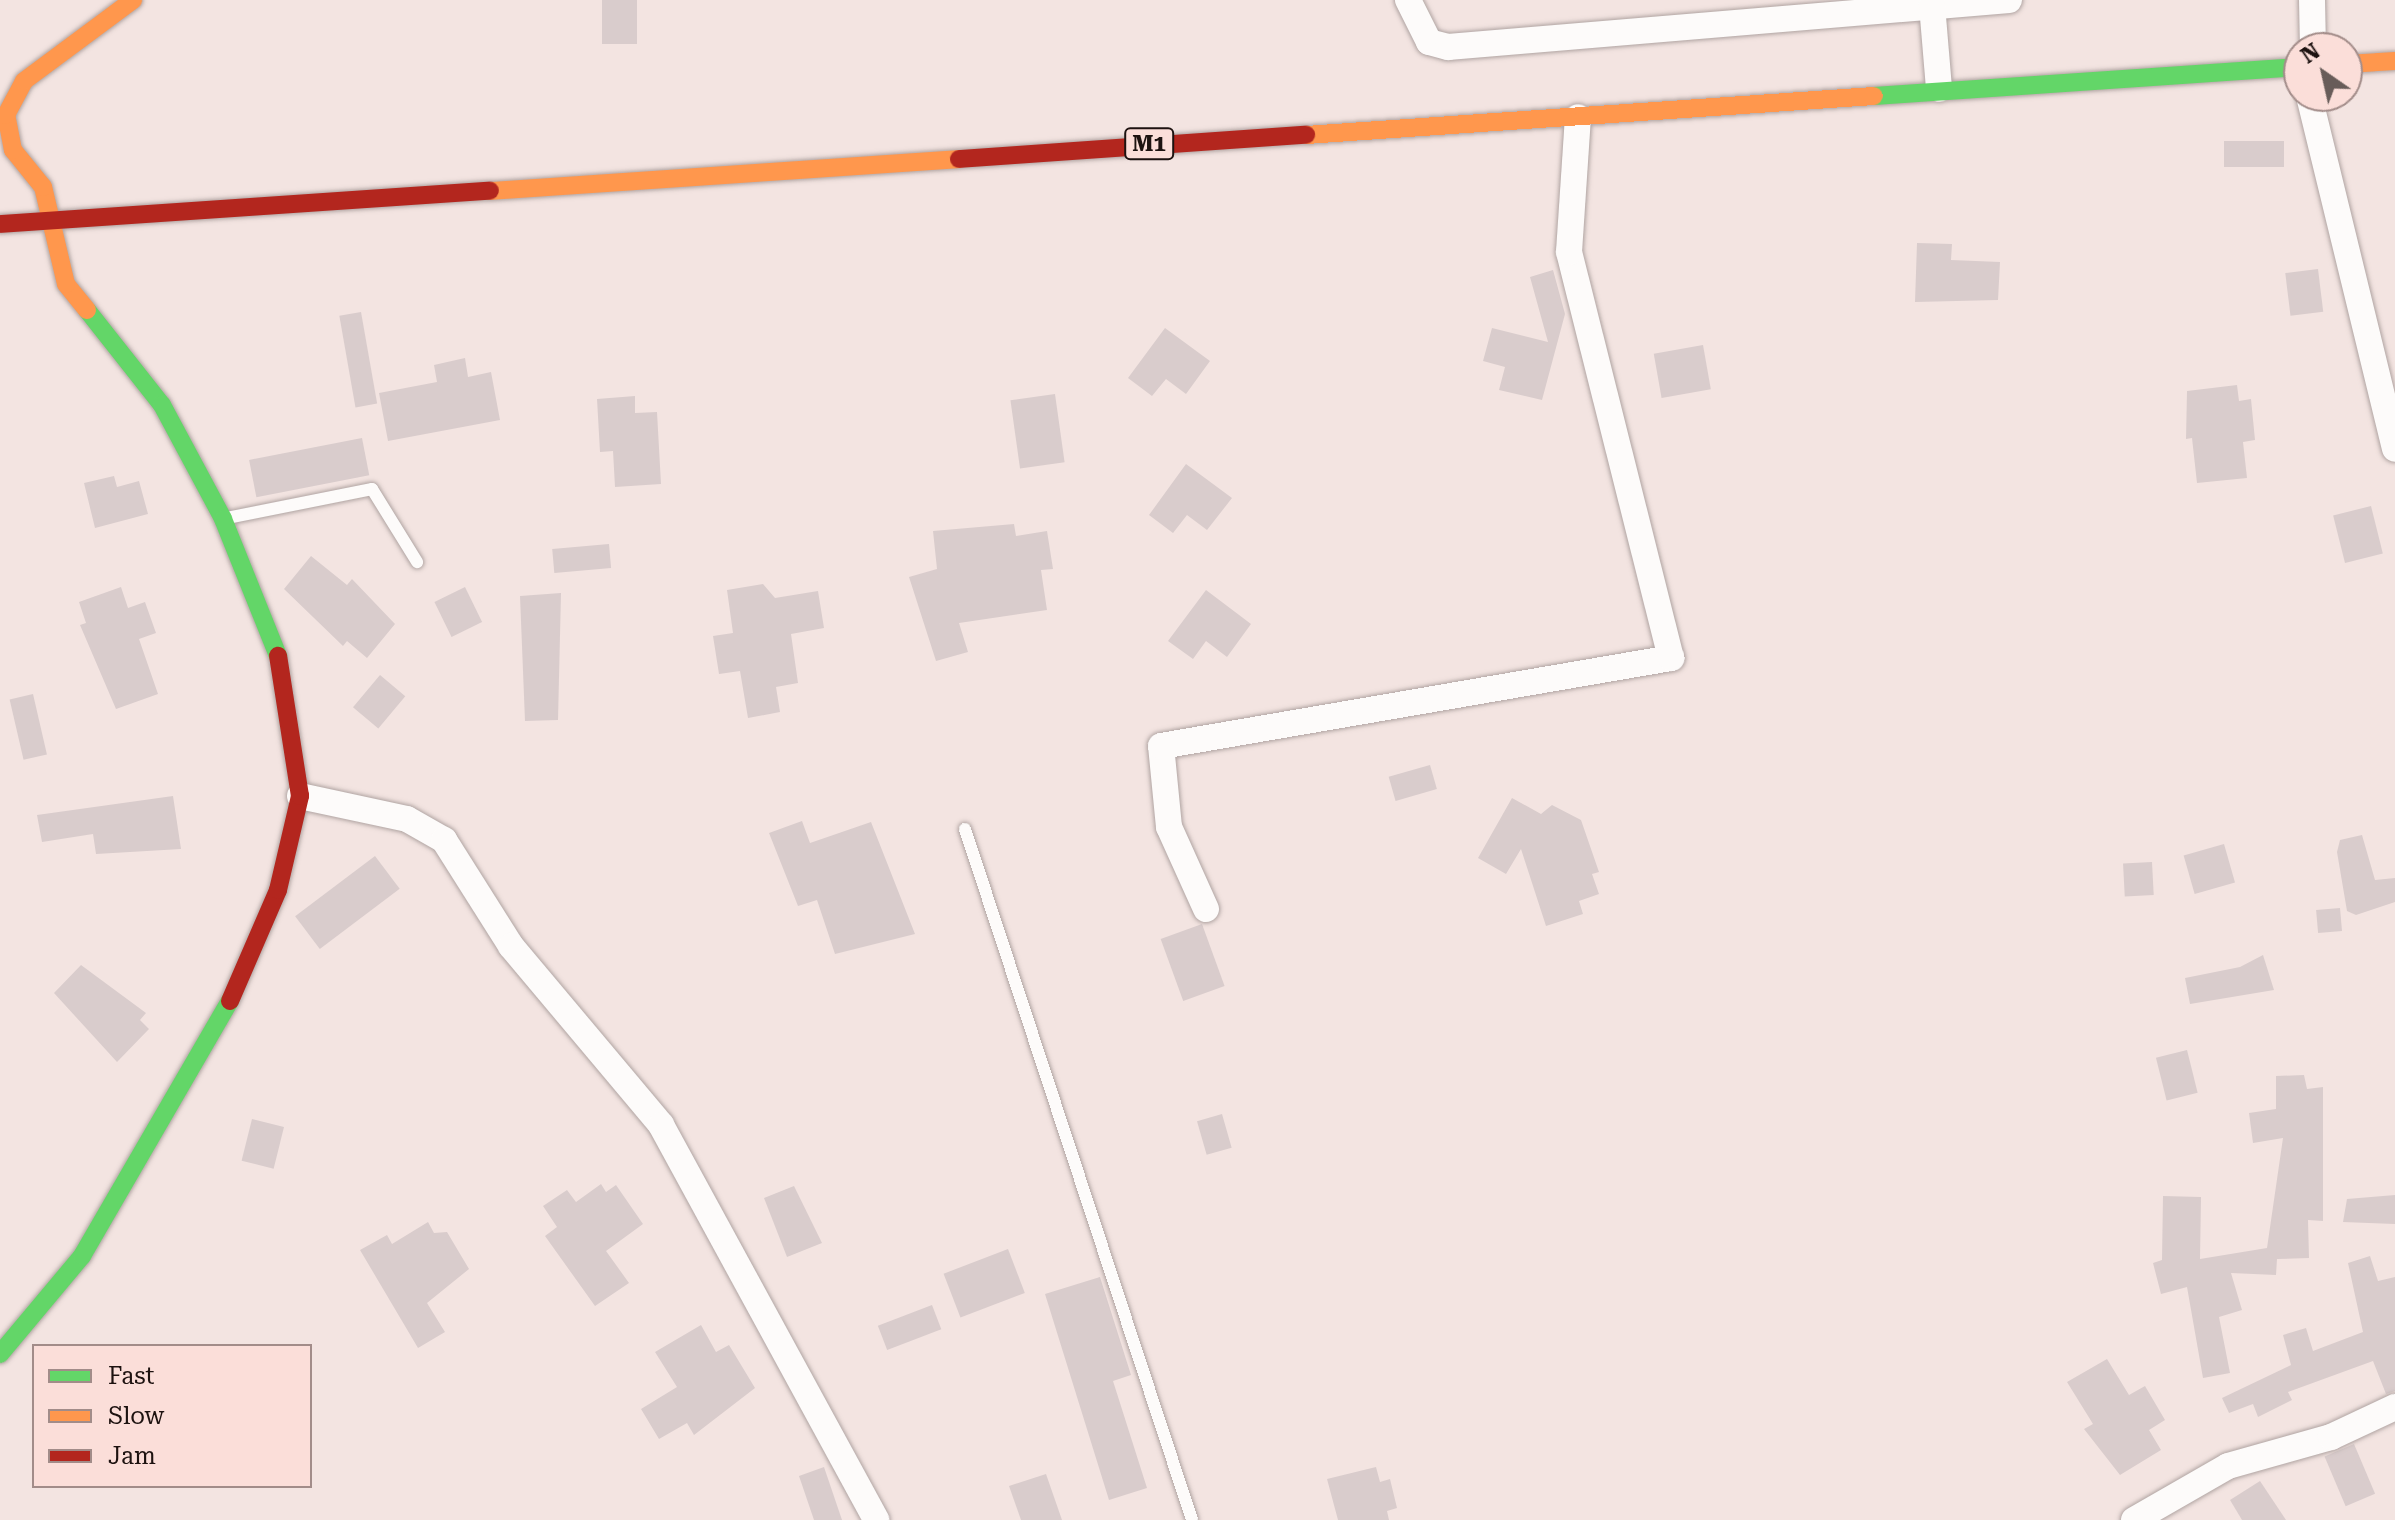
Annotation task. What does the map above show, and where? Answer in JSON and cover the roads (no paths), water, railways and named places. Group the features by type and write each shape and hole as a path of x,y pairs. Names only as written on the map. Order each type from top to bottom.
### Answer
{"main road":[{"path":"0,1354 82,1256 243,978 278,890 300,796 286,676 223,519 162,405 66,284 43,187 7,146 6,115 24,81 133,0"},
{"path":"2363,63 2395,61"},
{"name":"M1","path":"0,224 1578,117 1939,89 2283,68"}],"street":[{"path":"1408,0 1429,42 1448,47 2009,0"},
{"path":"2312,0 2313,32"},
{"path":"1932,5 1939,89"},
{"path":"2313,112 2395,449"},
{"path":"1206,909 1169,827 1161,746 1671,658 1569,252 1578,117"},
{"path":"300,796 407,819 444,840 511,946 661,1125 876,1520"},
{"path":"2134,1520 2228,1466 2331,1437 2395,1407"}],"lane":[{"path":"223,519 372,489 417,562"},
{"path":"965,829 1192,1520"}]}
